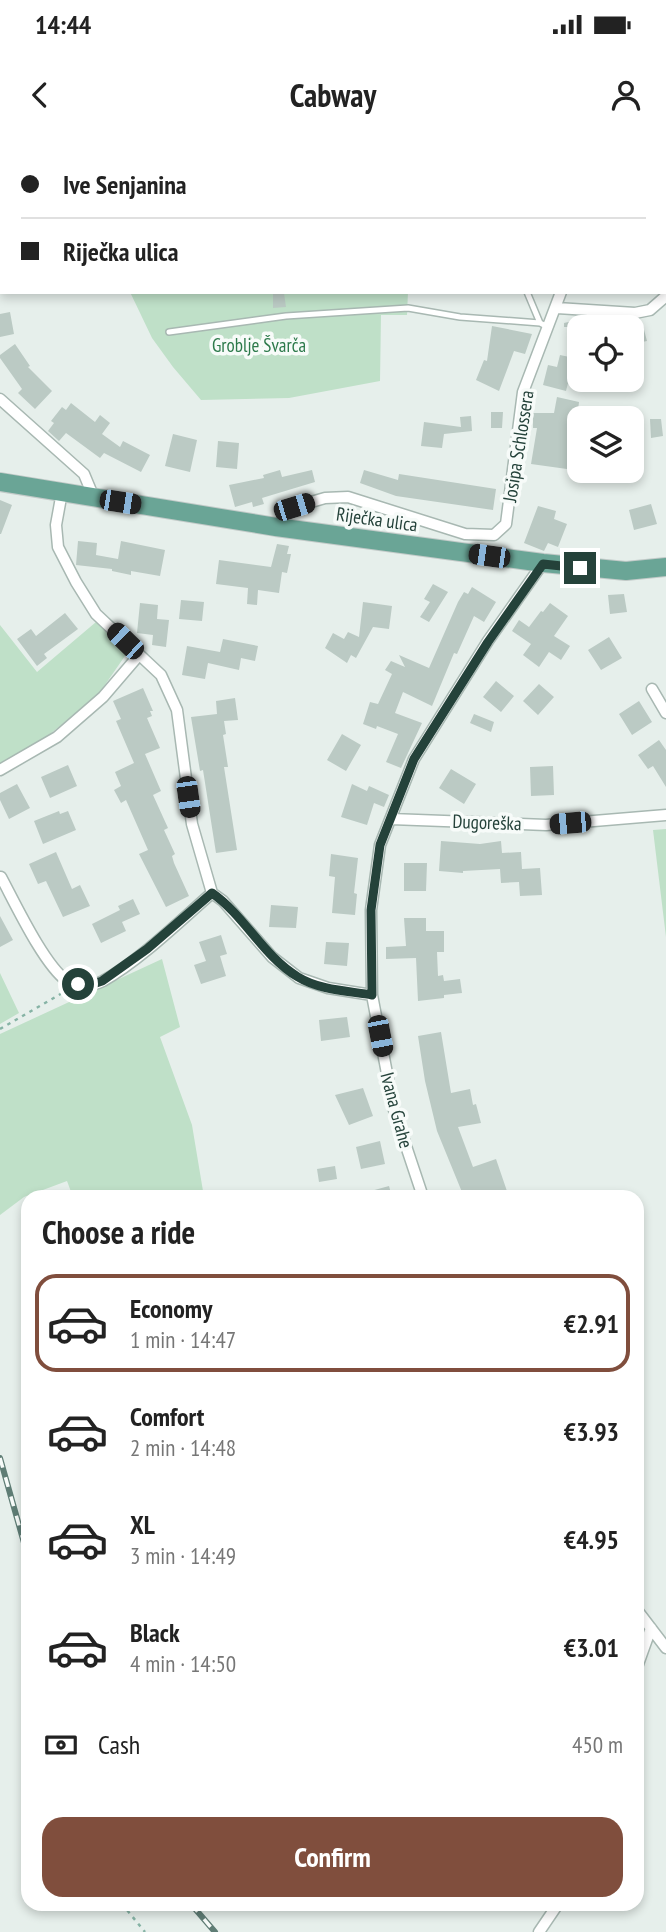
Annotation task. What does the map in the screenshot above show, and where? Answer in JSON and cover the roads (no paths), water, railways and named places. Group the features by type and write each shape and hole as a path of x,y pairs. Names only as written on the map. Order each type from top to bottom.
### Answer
{"main road":[{"name":"Riječka ulica","path":"0,482 276,527 543,564 626,572 666,568"}],"street":[{"name":"Josipa Schlossera","path":"276,527 294,507 325,498 348,497 465,534 494,535 506,524 523,393 544,326 557,308 560,294"},
{"path":"557,308 635,313 650,310 666,296"},
{"path":"0,399 84,474 94,498"},
{"path":"62,492 56,525 58,547 76,582 96,614 161,675 177,710 192,824 212,893 223,901 272,957 299,978 328,988 372,995"},
{"name":"Ivana Grahe","path":"421,1190 394,1110 372,995 371,910 380,845 414,759 488,642 543,564"},
{"path":"0,770 57,737 103,697 139,655"},
{"path":"652,689 666,713"},
{"name":"Dugoreška","path":"391,819 546,825 666,815"},
{"path":"1,877 51,965 68,982 87,986 102,981 147,949 212,893"},
{"path":"644,1619 666,1648"},
{"path":"644,1648 651,1628"},
{"path":"539,1932 552,1911"}],"lane":[{"path":"528,294 544,326"},
{"path":"169,332 286,316 408,309 544,326"}],"railway":[{"path":"0,1458 21,1532"},
{"path":"197,1911 215,1932"}],"park label":[{"name":"Groblje Švarča","path":"259,345"}]}
